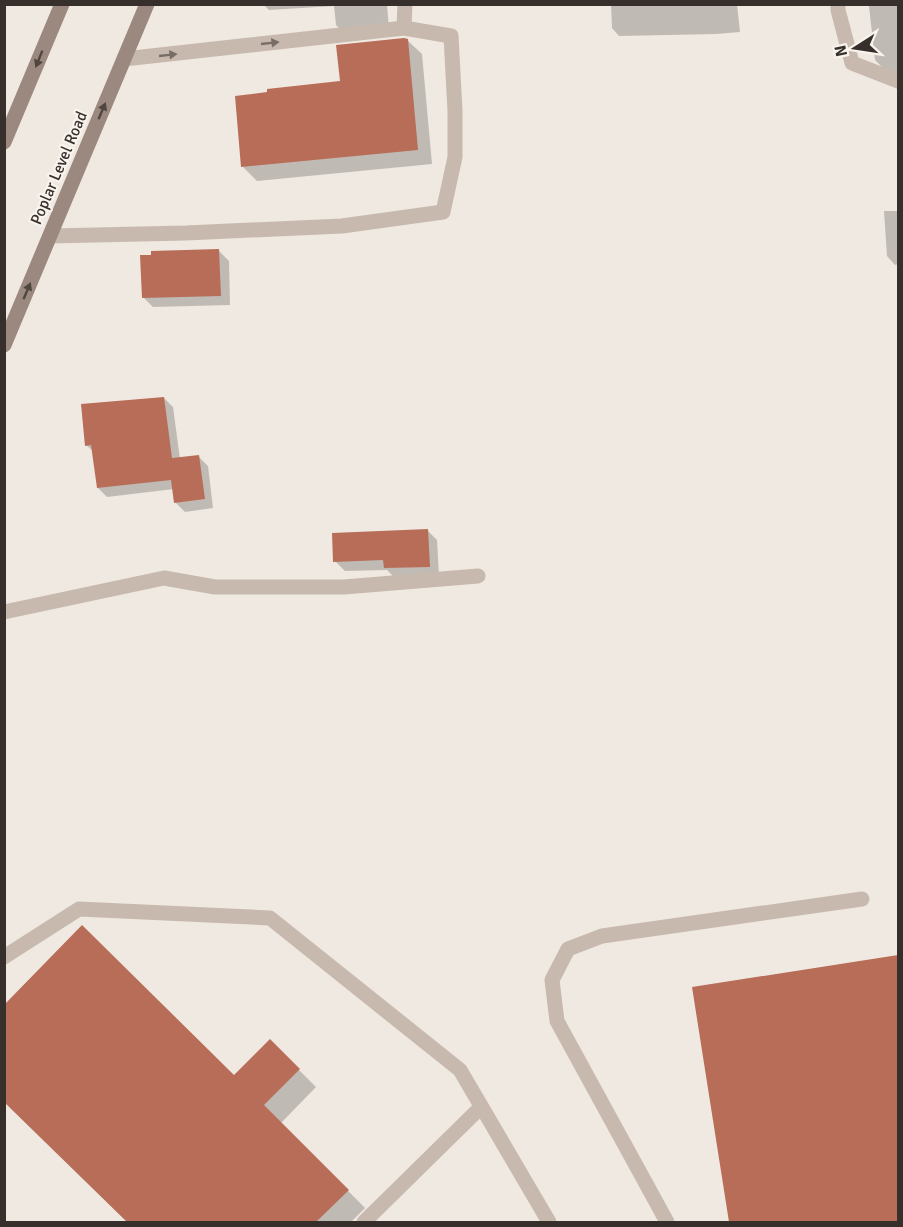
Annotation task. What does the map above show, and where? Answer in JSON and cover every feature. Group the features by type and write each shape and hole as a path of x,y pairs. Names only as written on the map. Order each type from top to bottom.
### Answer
{"main road":[{"path":"4,142 62,4"},
{"name":"Poplar Level Road","path":"4,345 147,4"}],"lane":[{"path":"404,28 405,4"},
{"path":"838,4 852,63 898,81"},
{"path":"50,236 342,226 443,212 455,157 451,36 404,28 124,59"},
{"path":"4,612 164,578 215,587 333,587 478,576"},
{"path":"667,1222 557,1021 552,980 568,949 602,936 862,899"},
{"path":"4,957 79,909 270,918 460,1070 549,1222"},
{"path":"364,1222 482,1107"}],"building":[{"path":"408,39 418,150 241,167 235,96 267,92 267,89 340,81 336,45"},
{"path":"219,249 221,296 142,298 140,255 151,255 151,251"},
{"path":"164,397 172,458 199,455 205,499 174,503 171,480 97,488 91,445 85,446 81,404"},
{"path":"428,529 430,567 384,568 383,560 333,562 332,533"},
{"path":"82,925 234,1075 270,1039 300,1069 264,1105 349,1190 316,1222 127,1222 4,1102 4,1005"},
{"path":"898,955 898,1222 729,1222 692,987"}]}
